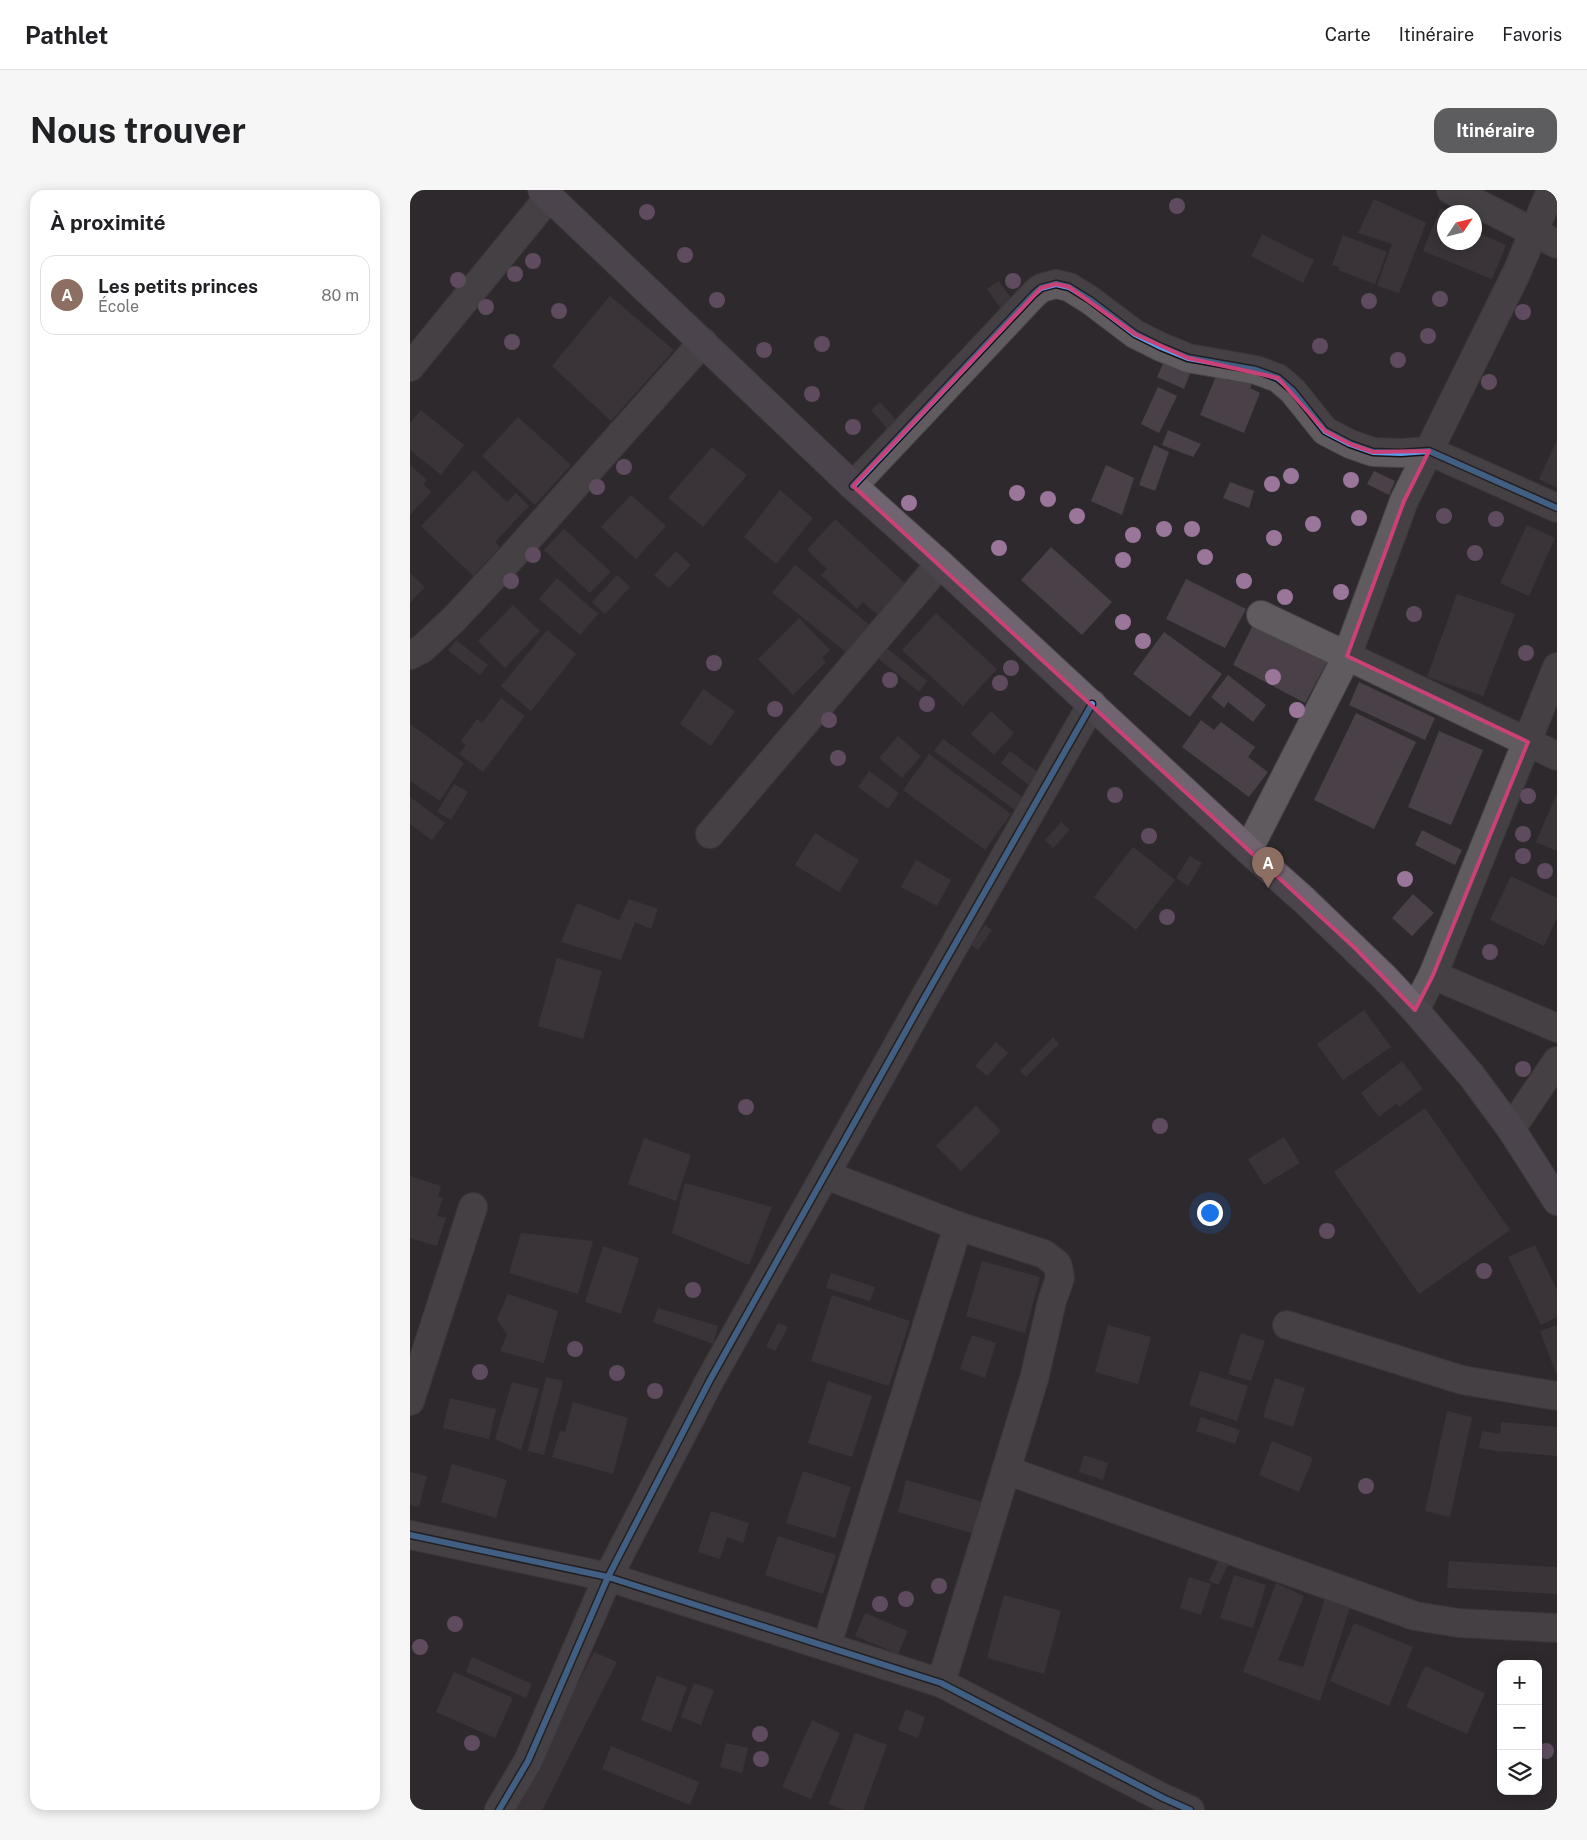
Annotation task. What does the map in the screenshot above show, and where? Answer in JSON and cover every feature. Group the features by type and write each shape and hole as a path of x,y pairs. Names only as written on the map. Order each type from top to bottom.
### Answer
{"highway":[{"path":"546,193 853,486 1311,906 1384,977 1471,1075 1511,1129 1557,1201"}],"street":[{"path":"1451,190 1545,239"},
{"path":"1248,850 1347,656 1404,501 1517,272 1545,239 1551,190"},
{"path":"410,367 546,193"},
{"path":"853,486 1034,294 1041,288 1056,284 1069,287 1090,300 1135,334 1161,347 1188,358 1256,370 1278,378 1293,392 1326,431 1350,444 1373,452 1429,451 1557,508"},
{"path":"410,655 422,649 439,635 475,597 704,342"},
{"path":"710,834 940,564"},
{"path":"1261,615 1557,756"},
{"path":"1415,1010 1433,975 1557,667"},
{"path":"499,1810 528,1761 608,1576 710,1380 1092,704"},
{"path":"1433,975 1557,1028"},
{"path":"1511,1129 1557,1061"},
{"path":"826,1175 958,1226 1044,1254 1057,1264 1059,1271 1060,1278 1052,1301 1034,1379 941,1683"},
{"path":"410,1401 473,1208"},
{"path":"827,1646 958,1226"},
{"path":"1288,1325 1462,1380 1557,1396"},
{"path":"1006,1470 1416,1616 1459,1623 1557,1628"},
{"path":"410,1535 608,1576 941,1683 1163,1798 1190,1810"}],"highlighted area":[{"path":"1056,284 1069,287 1135,334 1188,358 1278,378 1325,431 1350,444 1373,452 1429,451 1404,501 1347,656 1528,742 1433,975 1415,1010 1356,949 853,486 1041,288"}],"building":[{"path":"1374,199 1426,223 1399,293 1377,286 1392,244 1358,233"},
{"path":"1437,216 1437,250 1482,250 1482,235 1506,245 1492,279 1423,251"},
{"path":"1262,234 1314,260 1303,283 1251,256"},
{"path":"1343,235 1387,252 1375,284 1338,270 1340,267 1332,265"},
{"path":"999,281 1015,304 1003,312 987,289"},
{"path":"610,296 674,350 611,421 552,366"},
{"path":"1165,359 1191,371 1184,389 1157,377"},
{"path":"1216,376 1230,381 1232,376 1252,384 1250,388 1260,393 1244,433 1200,415"},
{"path":"1158,387 1177,396 1159,433 1141,424"},
{"path":"880,402 898,422 889,431 871,410"},
{"path":"421,410 464,445 441,475 410,450 410,423"},
{"path":"518,417 571,465 535,505 482,456"},
{"path":"1168,430 1201,444 1193,457 1162,445"},
{"path":"1557,440 1557,488 1539,479"},
{"path":"1154,445 1169,452 1155,491 1139,485"},
{"path":"712,447 747,475 703,527 668,498"},
{"path":"410,465 427,480 423,484 431,492 410,515"},
{"path":"1106,465 1134,478 1122,515 1091,501"},
{"path":"474,470 507,502 516,493 529,506 495,542 500,547 473,576 421,526"},
{"path":"1374,471 1395,481 1389,495 1367,484"},
{"path":"1230,482 1254,491 1249,508 1223,498"},
{"path":"780,490 813,518 776,564 744,537"},
{"path":"631,495 666,526 636,559 601,527"},
{"path":"835,519 907,585 879,616 863,602 857,609 821,575 827,569 807,550"},
{"path":"1527,525 1555,538 1529,596 1500,583"},
{"path":"564,529 611,572 590,593 544,550"},
{"path":"1051,547 1112,602 1082,635 1021,580"},
{"path":"676,551 691,565 669,588 654,575"},
{"path":"795,565 875,629 852,657 772,593"},
{"path":"410,573 425,587 410,603"},
{"path":"617,575 630,587 605,614 592,602"},
{"path":"557,578 598,614 580,635 539,599"},
{"path":"1186,579 1246,609 1225,648 1166,619"},
{"path":"1457,594 1515,614 1483,696 1427,677"},
{"path":"513,605 540,631 505,668 478,641"},
{"path":"936,613 997,669 963,706 902,650"},
{"path":"799,618 830,650 822,658 826,662 793,695 758,659"},
{"path":"1255,621 1328,660 1305,703 1233,665"},
{"path":"547,630 576,654 531,711 501,686"},
{"path":"1164,632 1222,674 1190,717 1133,674"},
{"path":"456,640 488,665 480,675 448,650"},
{"path":"878,641 927,681 919,692 869,651"},
{"path":"1228,675 1266,705 1253,722 1228,702 1224,708 1211,697"},
{"path":"1359,682 1435,718 1425,740 1349,705"},
{"path":"703,689 735,711 711,746 680,724"},
{"path":"501,698 525,716 483,772 459,754 466,745 461,741 477,719 482,723"},
{"path":"991,711 1014,733 994,755 971,734"},
{"path":"1356,713 1416,742 1374,829 1314,800"},
{"path":"1201,720 1214,730 1221,722 1255,747 1248,757 1268,772 1249,797 1182,747"},
{"path":"410,724 464,763 440,801 410,781"},
{"path":"1439,731 1483,750 1451,825 1408,807"},
{"path":"898,736 921,756 902,778 879,758"},
{"path":"943,739 1024,798 1015,810 934,751"},
{"path":"1010,751 1044,777 1035,790 1001,763"},
{"path":"929,754 1011,814 985,850 903,790"},
{"path":"869,771 899,793 888,809 858,787"},
{"path":"454,784 468,792 451,820 437,812"},
{"path":"1557,793 1557,851 1536,842"},
{"path":"410,797 445,823 432,840 410,824"},
{"path":"1061,822 1070,830 1053,848 1045,840"},
{"path":"1422,830 1462,850 1455,865 1415,845"},
{"path":"815,833 859,860 839,892 795,865"},
{"path":"1133,847 1175,880 1136,930 1094,897"},
{"path":"1190,856 1202,863 1188,886 1176,878"},
{"path":"916,860 951,880 937,906 901,887"},
{"path":"1511,876 1557,898 1557,918 1544,946 1490,920"},
{"path":"1413,894 1434,913 1412,936 1392,918"},
{"path":"629,899 658,909 651,929 635,922 621,960 561,942 577,903 619,920"},
{"path":"985,925 992,930 978,950 971,945"},
{"path":"557,958 602,971 583,1039 538,1026"},
{"path":"1364,1010 1391,1047 1343,1080 1317,1044"},
{"path":"1053,1037 1059,1044 1026,1077 1020,1071"},
{"path":"996,1042 1008,1053 987,1076 975,1066"},
{"path":"1402,1061 1423,1089 1399,1107 1397,1103 1379,1117 1361,1093"},
{"path":"976,1106 1001,1131 961,1171 936,1146"},
{"path":"1425,1108 1510,1230 1419,1294 1334,1172"},
{"path":"1284,1137 1300,1163 1264,1185 1248,1159"},
{"path":"644,1138 691,1155 676,1201 628,1184"},
{"path":"410,1176 441,1186 438,1196 443,1198 437,1216 446,1218 437,1246 410,1238"},
{"path":"685,1183 772,1207 749,1265 672,1233"},
{"path":"521,1233 593,1241 578,1294 509,1273"},
{"path":"1535,1245 1557,1290 1557,1317 1541,1325 1508,1257"},
{"path":"603,1246 639,1258 621,1314 585,1302"},
{"path":"982,1261 1040,1277 1025,1333 966,1316"},
{"path":"831,1273 875,1287 870,1301 826,1288"},
{"path":"508,1294 558,1311 544,1363 500,1351 507,1335 497,1319"},
{"path":"832,1295 910,1321 889,1386 811,1361"},
{"path":"658,1308 718,1326 713,1344 653,1322"},
{"path":"778,1323 788,1327 775,1351 766,1347"},
{"path":"1108,1325 1151,1337 1138,1384 1095,1372"},
{"path":"1557,1325 1557,1376 1540,1331"},
{"path":"1241,1333 1265,1341 1251,1381 1228,1374"},
{"path":"972,1335 996,1343 985,1378 960,1369"},
{"path":"1200,1371 1248,1386 1237,1421 1189,1405"},
{"path":"546,1377 563,1381 544,1455 528,1451"},
{"path":"1275,1378 1305,1388 1293,1427 1263,1417"},
{"path":"828,1381 872,1396 852,1457 808,1443"},
{"path":"512,1382 539,1389 521,1450 495,1439"},
{"path":"450,1398 496,1409 489,1439 443,1428"},
{"path":"573,1402 628,1418 613,1474 552,1457 560,1431 565,1432"},
{"path":"1447,1411 1472,1417 1450,1517 1425,1511"},
{"path":"1201,1417 1240,1430 1235,1444 1196,1431"},
{"path":"1501,1422 1557,1427 1557,1456 1501,1452 1479,1448 1482,1431 1500,1434"},
{"path":"1272,1441 1313,1458 1299,1492 1259,1475"},
{"path":"1084,1455 1108,1463 1103,1480 1079,1472"},
{"path":"452,1464 507,1480 496,1518 441,1502"},
{"path":"803,1471 851,1487 835,1538 786,1523"},
{"path":"410,1472 427,1476 419,1507 410,1505"},
{"path":"906,1480 983,1502 975,1534 898,1512"},
{"path":"711,1511 749,1523 743,1543 727,1537 720,1559 698,1552"},
{"path":"778,1536 836,1555 823,1594 765,1575"},
{"path":"1218,1561 1228,1565 1218,1585 1209,1581"},
{"path":"1449,1561 1557,1567 1557,1594 1447,1588"},
{"path":"1234,1575 1266,1585 1253,1628 1220,1618"},
{"path":"1189,1577 1211,1584 1201,1615 1180,1608"},
{"path":"1276,1583 1304,1596 1278,1660 1303,1667 1326,1595 1351,1604 1320,1701 1243,1672"},
{"path":"1004,1595 1061,1611 1044,1674 987,1658"},
{"path":"865,1613 908,1631 898,1654 855,1636"},
{"path":"1354,1623 1413,1647 1389,1706 1330,1681"},
{"path":"594,1652 617,1662 542,1810 514,1810"},
{"path":"472,1657 532,1684 526,1698 466,1672"},
{"path":"1425,1666 1485,1693 1467,1734 1406,1707"},
{"path":"454,1672 513,1698 495,1738 436,1712"},
{"path":"657,1676 687,1687 671,1732 641,1720"},
{"path":"694,1683 714,1690 701,1725 681,1717"},
{"path":"906,1709 925,1717 918,1738 898,1730"},
{"path":"812,1720 840,1733 811,1799 782,1787"},
{"path":"855,1733 887,1745 863,1810 844,1810 829,1804"},
{"path":"726,1743 748,1748 742,1773 720,1767"},
{"path":"611,1746 699,1782 690,1805 602,1769"}],"cycle path":[{"path":"853,486 1034,294 1041,288 1056,284 1069,287 1090,300 1135,334 1161,347 1188,358 1256,370 1278,378 1293,391 1325,431 1350,444 1373,452 1429,451 1557,508"},
{"path":"499,1810 528,1761 608,1577 710,1380 1092,704"},
{"path":"410,1535 608,1577 941,1683 1163,1798 1190,1810"}],"place":[{"name":"Les petits princes","path":"1268,888"}]}
